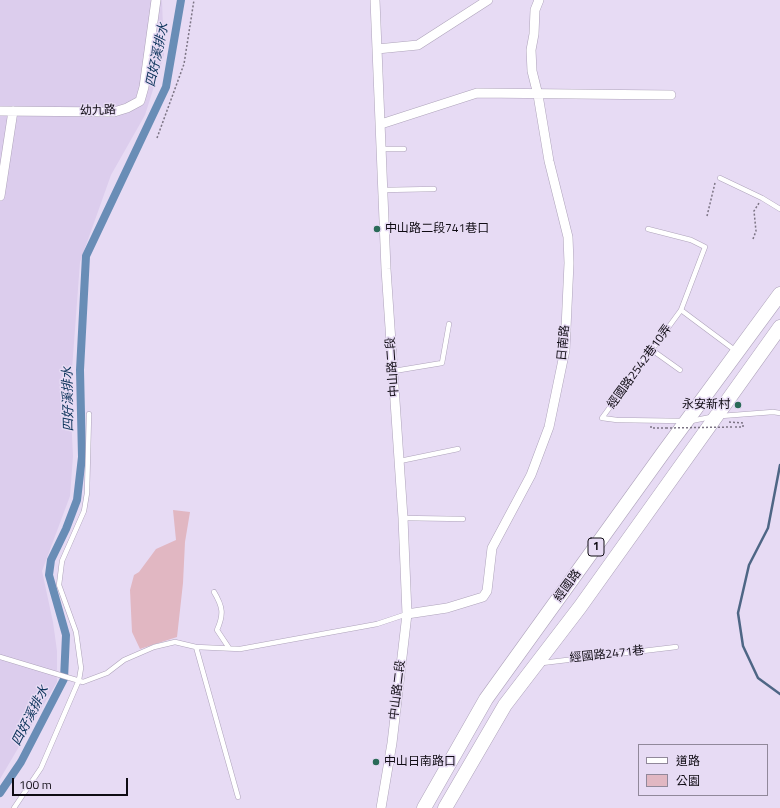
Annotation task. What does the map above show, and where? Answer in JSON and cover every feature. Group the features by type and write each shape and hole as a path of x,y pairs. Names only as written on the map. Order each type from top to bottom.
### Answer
{"main road":[{"name":"經國路","path":"424,808 486,699 780,294"},
{"name":"經國路","path":"445,808 505,705 580,607 687,455 717,417 780,327"}],"street":[{"name":"幼九路","path":"0,111 114,112 127,108 140,101 144,87 156,0"},
{"name":"中山路二段","path":"375,0 386,269 404,518 407,614 392,743 380,808"},
{"path":"377,49 418,45 488,0"},
{"name":"日南路","path":"407,614 447,608 483,597 487,591 492,548 531,475 549,427 565,350 568,237 549,162 538,95 532,71 531,50 534,34 535,10 539,0"},
{"path":"381,124 477,93 538,95 671,95"},
{"path":"0,196 13,111"}],"lane":[{"path":"382,149 404,149"},
{"path":"720,178 762,198 780,209"},
{"path":"383,190 434,189"},
{"name":"經國路2542巷10弄","path":"648,229 691,240 705,247 681,310 602,418 617,420 687,422"},
{"path":"681,310 737,352"},
{"path":"394,370 442,363 449,324"},
{"path":"652,350 680,370"},
{"path":"687,422 717,417 780,412"},
{"path":"14,808 41,768 79,680 81,668 76,632 59,585 62,561 84,511 87,493 88,414"},
{"path":"400,461 458,449"},
{"path":"404,518 463,519"},
{"path":"214,592 220,604 222,618 217,630 229,648"},
{"path":"0,657 83,682 107,673 124,660 154,647 175,642 196,647 240,649 377,624 407,614"},
{"path":"196,647 238,797"},
{"name":"經國路2471巷","path":"538,663 676,647"}],"path":[{"path":"157,138 184,64 194,0"},
{"path":"707,216 715,183 720,178"},
{"path":"753,239 756,231 754,211 762,198"},
{"path":"651,428 743,427 743,423 733,422"}],"shaded area":[{"path":"0,0 162,0 164,55 145,115 111,175 80,262 70,396 73,456 70,496 42,571 53,622 57,651 57,682 0,779"}],"green space":[{"path":"173,510 190,512 185,542 183,583 177,637 140,649 132,632 130,590 134,575 139,572 156,549 176,540"}],"waterway":[{"name":"四好溪排水","path":"0,793 21,762 64,679 66,635 49,575 51,560 66,529 77,500 82,457 80,370 86,256 166,87 181,0"},
{"path":"780,465 768,528 749,565 738,613 743,646 758,678 780,694"}],"place":[{"name":"中山路二段741巷口","path":"377,229"},
{"name":"永安新村","path":"738,405"},
{"name":"中山日南路口","path":"376,762"}]}
